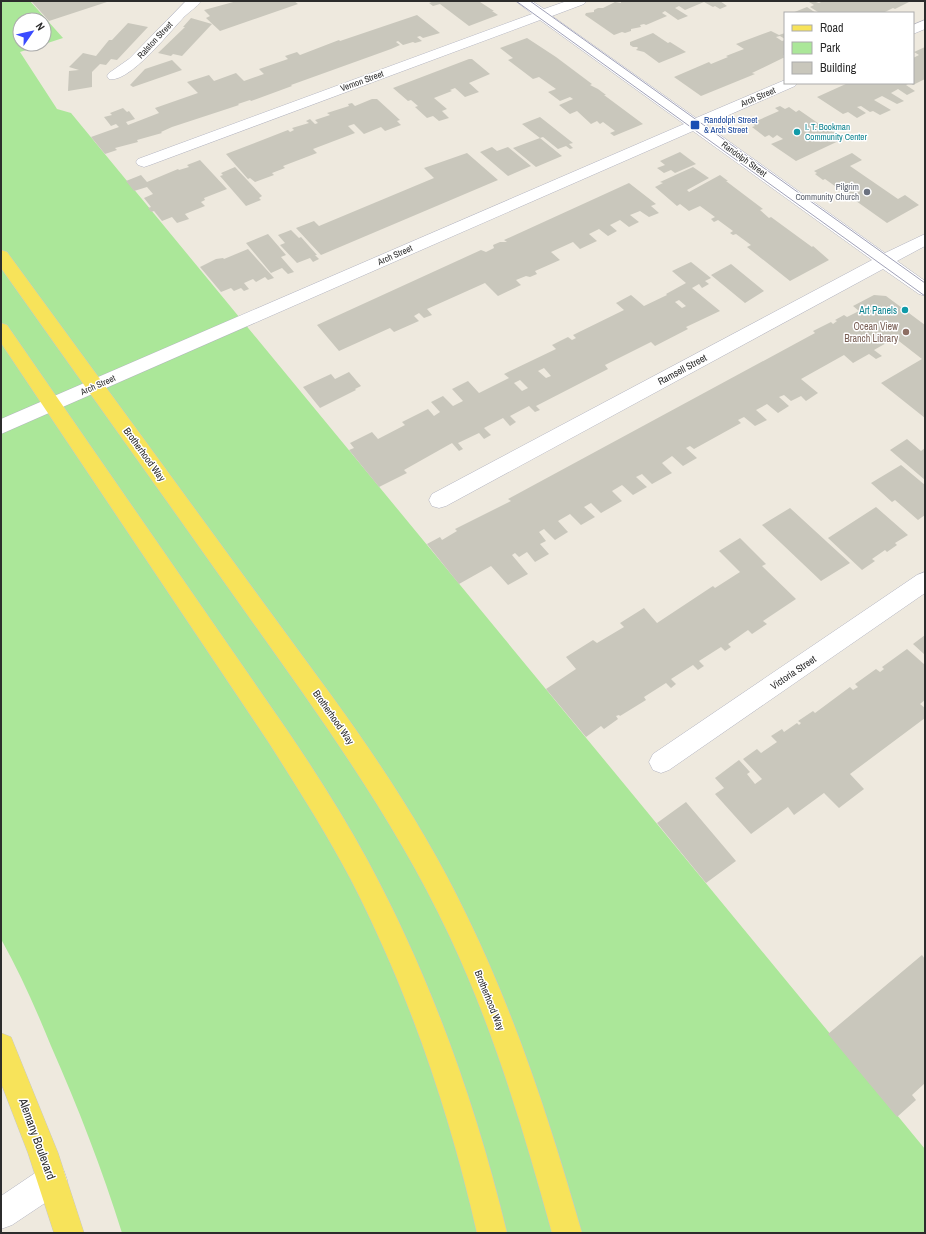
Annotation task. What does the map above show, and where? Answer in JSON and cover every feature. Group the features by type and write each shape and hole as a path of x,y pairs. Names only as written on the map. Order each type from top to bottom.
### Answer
{"main road":[{"name":"Brotherhood Way","path":"1,256 363,758 401,820 435,880 473,959 507,1041 539,1134 567,1233"},
{"path":"1,329 278,735 312,788 352,856 382,915 414,986 445,1067 474,1157 492,1233"},
{"name":"Alemany Boulevard","path":"1,1047 52,1180 69,1233"}],"street":[{"name":"Ralston Street","path":"114,76 134,62 182,11 194,1"},
{"name":"Randolph Street","path":"523,1 925,290"},
{"name":"Vernon Street","path":"144,162 579,1"},
{"path":"914,30 925,24"},
{"name":"Arch Street","path":"1,427 788,84"},
{"name":"Ramsell Street","path":"439,500 925,239"},
{"name":"Victoria Street","path":"662,762 925,581"},
{"path":"1,1214 52,1180"}],"green space":[{"path":"1,1 30,1 40,12 12,12 12,52 20,52 57,109 71,113 925,1149 925,1233 122,1233 98,1162 71,1092 40,1018 1,939"},
{"path":"52,26 63,38 52,42"}],"building":[{"path":"110,1 52,20 52,12 41,12 32,2"},
{"path":"237,1 294,1 298,4 220,31 206,18 210,16 204,10"},
{"path":"434,1 482,1 480,2 498,15 469,26 440,4 433,6 429,3"},
{"path":"621,1 720,1 727,6 720,9 704,2 685,10 679,6 675,8 688,16 678,20 665,11 662,13 667,16 646,25 640,25 641,27 631,29 631,31 614,35 585,15 586,13 594,12 594,10 598,8 603,8 615,2 621,3"},
{"path":"911,1 885,12 818,12 810,7 814,5 809,2"},
{"path":"807,7 814,12 794,12"},
{"path":"417,15 440,33 423,38 420,36 417,37 422,41 415,43 413,42 403,45 398,41 396,42 400,45 391,49 251,101 250,100 172,127 161,132 162,133 137,140 138,142 115,148 117,150 105,154 91,137 119,127 116,124 111,126 104,117 112,115 110,113 123,108 127,112 129,111 135,119 126,122 128,125 159,113 155,108 198,93 187,82 209,75 214,81 236,73 244,81 264,74 259,69 288,59 285,56 297,52 300,55 339,40 340,41"},
{"path":"191,18 212,24 182,56 173,54 171,56 158,53 185,27 183,27"},
{"path":"128,23 148,27 117,60 111,59 106,65 100,64 92,72 92,87 68,91 69,71 79,70 69,67 83,53 96,56 109,40 112,40"},
{"path":"771,31 779,35 784,33 784,38 780,36 776,37 782,41 784,40 784,57 752,73 755,74 701,96 674,77 709,62 711,64 744,49 736,44"},
{"path":"653,33 686,52 659,63 644,52 636,50 638,48 637,47 630,45 630,42"},
{"path":"527,38 556,57 592,84 590,85 598,89 643,124 614,136 610,133 615,131 603,122 600,124 597,121 591,124 577,111 570,114 559,105 573,99 570,97 560,101 548,92 556,89 539,77 533,79 508,60 513,58 500,48"},
{"path":"925,47 925,79 913,85 912,84 914,84 914,58 919,55 914,52"},
{"path":"472,59 490,74 469,83 479,92 465,97 455,88 450,90 452,91 434,98 447,109 442,111 449,118 439,121 433,116 427,118 415,107 418,106 411,100 408,101 393,88"},
{"path":"172,60 182,70 133,87 130,85 145,69"},
{"path":"846,84 908,84 906,85 915,91 907,95 898,89 891,93 904,101 897,104 882,96 874,100 891,110 880,115 873,111 870,112 861,106 857,107 866,113 857,118 848,112 843,114 817,97"},
{"path":"372,99 377,99 400,120 397,121 401,125 385,131 381,127 364,134 354,124 348,126 355,133 313,149 317,153 283,166 285,168 272,173 274,175 255,182 250,178 248,179 226,154 288,130 290,132 294,130 292,128 309,123 306,121 310,119 315,124 318,123 315,120 330,115 327,113 349,106 348,104 352,103 355,106"},
{"name":"I. T. Bookman Community Center","path":"780,106 785,109 789,107 796,112 799,110 825,128 828,127 845,138 796,161 771,144 783,139 777,135 773,138 769,135 765,137 752,127 755,126 752,123 779,111 775,108"},
{"path":"540,117 573,143 569,144 573,148 570,149 566,146 558,149 543,137 540,138 522,124"},
{"path":"540,138 562,156 536,167 513,148"},
{"path":"492,147 497,151 508,147 531,166 508,176 480,152"},
{"path":"680,152 696,164 675,173 671,170 664,173 657,168 665,165 660,161"},
{"path":"467,153 498,180 321,255 296,228 314,221 319,226 434,178 424,168"},
{"path":"852,153 862,160 850,166 898,199 905,195 919,205 887,223 825,179 823,180 815,174 817,173 814,171"},
{"path":"200,160 227,189 204,198 205,200 201,202 205,206 185,214 189,219 177,223 172,217 162,221 154,211 151,212 148,208 151,207 144,198 153,194 147,187 134,191 126,181 141,175 147,182 178,169 189,167 187,165"},
{"path":"235,167 262,196 259,198 261,200 246,206 220,176 223,175 221,173"},
{"path":"693,167 709,178 687,190 689,192 720,175 763,209 760,210 769,218 771,217 812,247 813,246 829,260 790,281 747,247 751,245 736,234 733,235 730,233 733,231 718,220 714,222 711,219 715,217 700,206 689,211 680,204 677,206 655,187 663,183 660,182"},
{"path":"629,183 656,204 651,206 659,213 649,217 640,211 630,215 639,222 629,227 620,220 610,225 617,231 608,236 599,229 589,234 597,241 580,249 573,242 551,252 560,260 535,271 537,274 516,280 521,285 498,296 485,283 427,309 432,315 424,318 419,313 414,316 419,321 394,332 390,328 339,351 317,325 481,250 486,252 494,248 493,245 500,242 507,242 504,240"},
{"path":"291,230 299,238 301,237 319,259 313,262 310,258 297,263 280,245 285,243 278,235"},
{"path":"268,234 286,255 281,257 294,272 288,274 282,268 271,273 246,243"},
{"path":"248,249 274,278 268,280 265,277 256,282 253,279 244,283 249,289 244,291 241,288 234,291 231,288 221,292 200,267 216,259 224,259"},
{"path":"691,262 711,278 705,281 709,284 702,288 699,284 692,288 720,311 686,327 688,329 655,346 651,342 605,365 608,369 536,406 540,410 535,412 529,406 510,416 516,422 510,426 503,418 484,428 491,435 484,439 479,433 458,443 463,449 459,451 452,443 404,470 407,473 379,487 349,450 354,448 350,443 372,432 378,439 405,425 402,422 428,409 434,416 440,412 431,402 443,396 453,406 463,401 452,389 468,381 479,393 509,378 504,374 556,349 552,345 568,337 572,340 576,338 573,335 624,310 616,303 631,295 644,306 667,295 666,294 686,283 672,271","holes":["679,300 686,306 682,308 675,302","544,368 551,376 546,378 538,371","520,380 528,388 522,391 514,383"]},
{"path":"731,264 764,291 745,303 711,275"},
{"path":"874,295 886,296 925,325 925,418 881,383 922,359 895,338 874,350 882,356 876,359 869,354 853,363 844,355 801,379 818,393 806,401 801,396 791,401 784,395 779,397 789,406 778,413 767,404 756,410 767,420 755,426 744,417 738,420 741,423 694,449 690,446 686,448 697,458 683,466 672,456 662,463 672,473 652,484 642,474 636,477 647,487 633,495 622,485 612,491 622,501 601,513 591,503 584,507 595,517 581,525 570,514 558,521 568,532 555,540 544,529 539,532 546,541 540,544 549,554 535,562 527,552 519,557 515,553 512,555 528,574 508,585 491,566 459,584 427,544 440,537 442,540 457,531 455,529 511,501 508,499 815,333 813,331 831,322 833,324 837,321 835,320 844,315 847,317 859,311 853,306"},
{"path":"349,372 361,386 320,408 303,387 331,374 335,379"},
{"path":"907,439 921,451 925,448 925,480 890,450"},
{"path":"901,465 925,485 925,515 918,520 895,500 892,502 871,483"},
{"path":"876,507 908,535 895,543 897,545 887,552 885,550 872,559 875,561 862,570 828,538"},
{"path":"790,508 850,563 821,581 762,525"},
{"path":"740,538 766,564 762,566 796,599 763,621 767,624 752,634 748,630 728,644 731,647 725,651 721,647 699,661 704,666 698,670 693,665 671,679 676,684 671,688 666,683 644,697 646,700 620,716 616,716 618,719 604,729 601,726 586,737 546,689 576,669 566,657 593,640 597,643 624,627 620,623 644,608 657,623 713,586 715,588 740,572 719,551"},
{"path":"925,635 925,655 913,644"},
{"path":"907,649 925,665 925,700 920,704 925,708 925,718 850,774 864,789 839,808 824,793 794,815 788,807 751,834 715,794 724,788 715,778 739,760 750,772 747,774 755,784 762,779 743,759 757,749 761,753 777,742 771,736 782,729 784,732 797,723 799,725 801,723 798,721 813,711 815,713 850,687 853,690 858,687 855,684 876,669 880,672 884,669 882,667"},
{"path":"686,802 736,861 706,883 657,823"},
{"path":"922,955 925,959 925,1083 912,1095 916,1100 897,1117 828,1034"}],"tram line":[{"path":"516,1 925,296"},
{"path":"530,1 925,283"}],"place":[{"name":"Randolph Street & Arch Street","path":"695,125"},
{"name":"I. T. Bookman Community Center","path":"797,132"},
{"name":"Pilgrim Community Church","path":"867,192"},
{"name":"Art Panels","path":"905,310"},
{"name":"Ocean View Branch Library","path":"906,332"}]}
